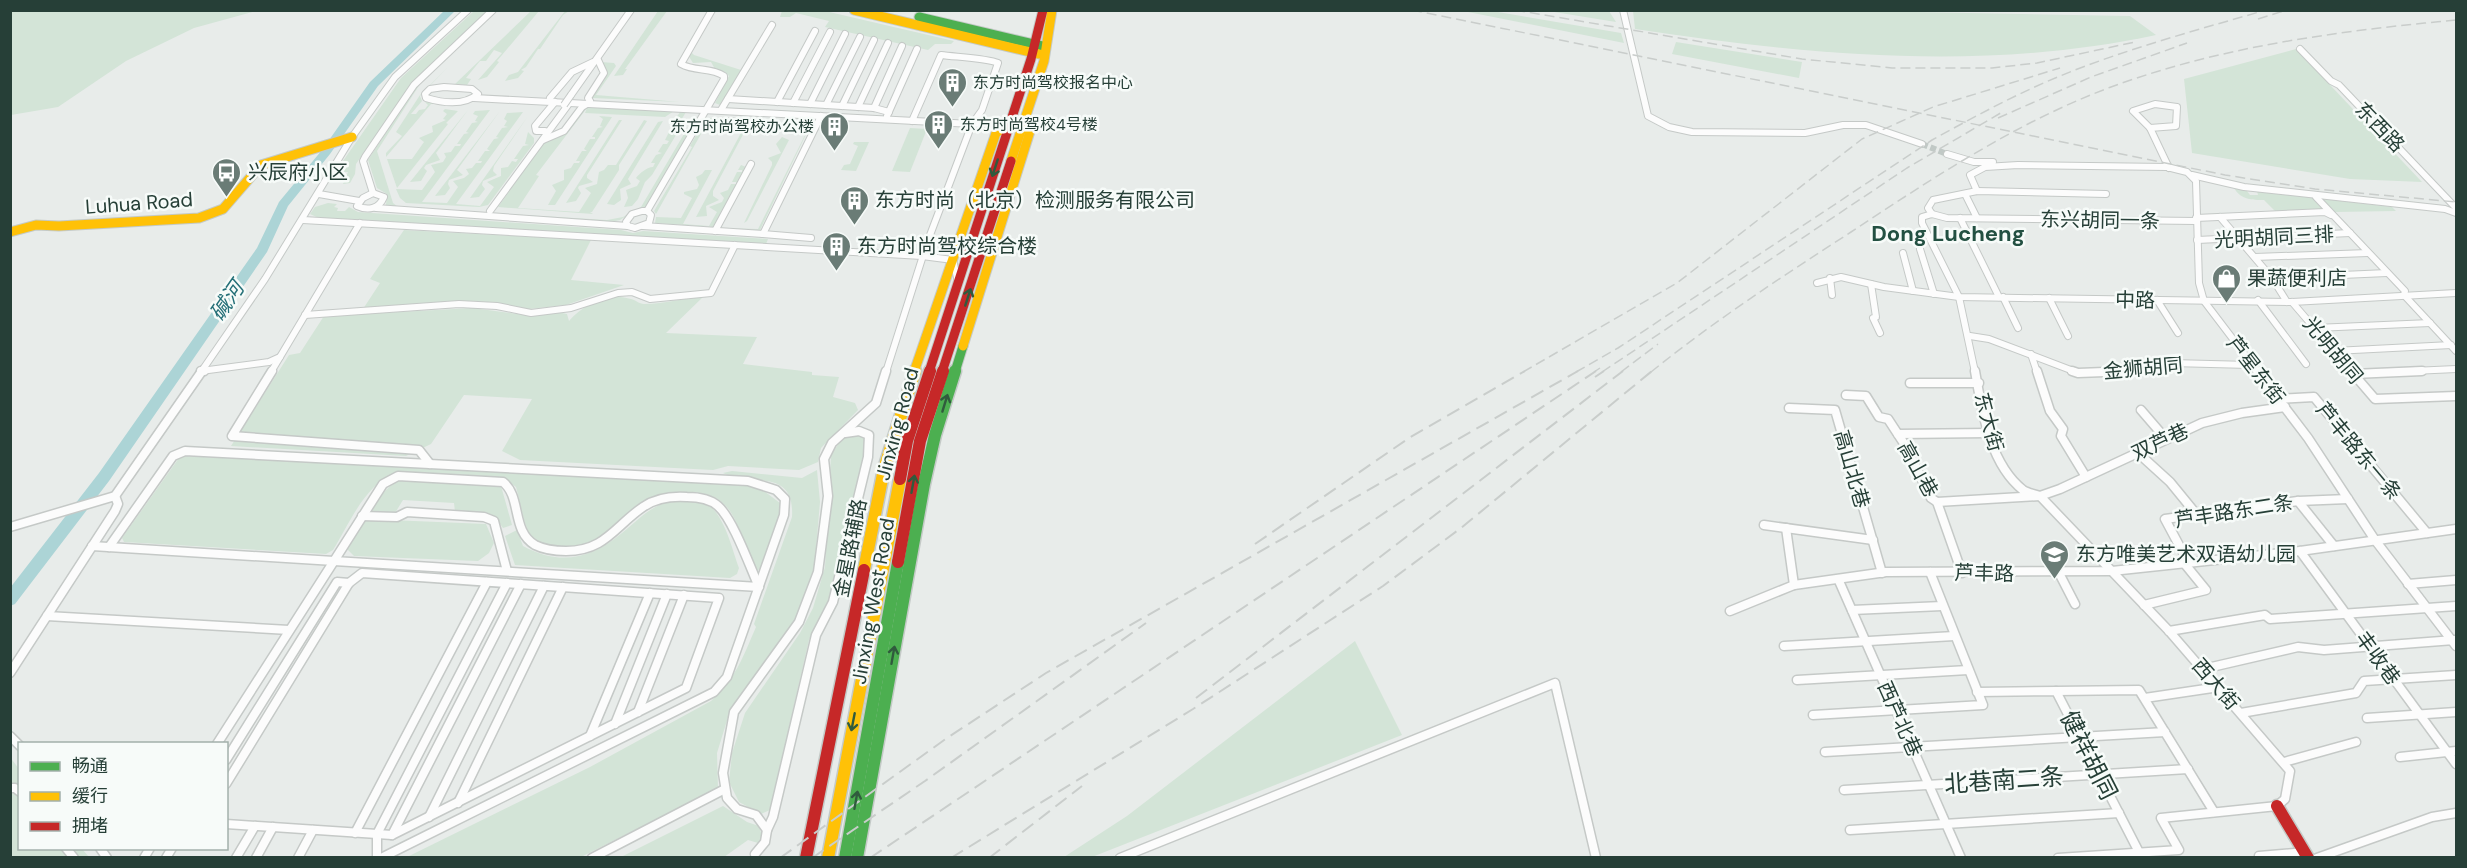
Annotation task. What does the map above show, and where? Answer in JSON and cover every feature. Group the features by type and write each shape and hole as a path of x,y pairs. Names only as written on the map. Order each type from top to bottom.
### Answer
{"main road":[{"path":"854,10 992,43 1035,48"},
{"path":"889,10 1003,36 1047,52"},
{"name":"Jinxing West Road","path":"845,858 920,441 1047,52 1054,10"},
{"name":"Jinxing Road","path":"828,858 907,441 1035,48 1042,12"},
{"path":"992,43 1000,41 1003,36"},
{"name":"金星路辅路","path":"806,858 884,469 996,133 1010,123"},
{"path":"857,858 918,516 935,435 1031,128"},
{"name":"Luhua Road","path":"10,232 36,225 59,226 200,218 223,209 261,165 347,138"},
{"path":"2277,806 2307,855"}],"street":[{"path":"10,527 115,496 303,220 319,195 347,138 395,77 468,10"},
{"path":"373,193 363,161 365,157 414,85 493,10"},
{"path":"596,61 604,73 588,98 584,102 561,130 555,133 547,131 536,131 535,126 573,73 583,69 589,71 597,70 601,72 584,102 582,107 564,131 540,141 490,211 547,131 566,105 573,95 589,71 596,61 633,10"},
{"path":"647,211 724,76 719,71 687,68 681,64 712,10"},
{"path":"1623,10 1648,116 1659,123 1676,130 1692,132 1805,133 1843,125 1866,125 1922,144"},
{"path":"722,110 772,25"},
{"path":"777,102 815,31"},
{"path":"793,103 830,32"},
{"path":"810,104 845,34"},
{"path":"826,105 860,37"},
{"path":"842,106 873,40"},
{"path":"858,107 888,43"},
{"path":"874,108 902,46"},
{"path":"886,120 917,49"},
{"name":"东西路","path":"2300,49 2331,81 2339,85 2457,208"},
{"path":"767,830 756,815 737,809 727,798 723,773 734,712 799,622 818,572 828,496 824,459 832,443 876,403 922,256 972,124 982,110 998,68 995,61 941,55 912,121"},
{"path":"540,141 531,128 572,72 596,61"},
{"path":"473,100 472,89 439,87 430,89 425,94 430,100 457,102 553,100 886,120 972,124 1010,123"},
{"path":"728,99 874,108 889,112"},
{"path":"2150,128 2176,126 2177,107 2166,102 2151,104 2133,111 2150,128 2169,168"},
{"path":"762,234 821,116"},
{"path":"725,121 749,122"},
{"path":"1947,154 1974,162 2018,165 2169,168 2182,170 2194,178 2244,187 2316,197 2445,209 2457,213"},
{"path":"715,231 751,164"},
{"path":"1977,191 1970,175 1985,167 2018,165"},
{"name":"芦星东街","path":"2194,178 2199,283 2204,301 2250,365 2285,407 2375,540 2455,642"},
{"path":"1932,214 1928,208 1933,200 1977,191 2106,194"},
{"path":"319,195 339,196 359,201 373,193 384,197 382,204 376,208"},
{"path":"1965,194 1977,218"},
{"path":"2316,197 2405,291 2404,296 2454,348"},
{"path":"359,201 357,206 360,208 811,238"},
{"path":"628,226 626,222 629,216 647,211"},
{"path":"643,226 651,220 651,215 647,211"},
{"name":"东兴胡同一条","path":"1932,214 1960,218 2196,220 2325,212 2332,215"},
{"name":"东大街","path":"1932,214 1922,217 1922,223 1959,297 1970,336 1989,433 2004,469 2024,490 2040,496 2112,571"},
{"name":"光明胡同","path":"2220,217 2272,278 2289,302 2315,328 2375,399 2457,396"},
{"path":"1960,218 2018,328"},
{"path":"303,220 922,256 952,260 958,282"},
{"path":"360,223 232,436 419,450 430,464"},
{"name":"光明胡同三排","path":"2197,240 2350,233"},
{"path":"305,315 459,304 497,306 531,313 571,308 618,293 632,292 650,299 711,293 735,245"},
{"path":"1920,249 1934,294"},
{"path":"1903,253 1913,291"},
{"path":"2255,258 2368,253"},
{"path":"2272,278 2387,273"},
{"name":"中路","path":"1817,283 1841,277 1870,285 1959,297 2204,301 2289,302 2457,293"},
{"path":"1830,278 1832,296"},
{"path":"1870,285 1876,317 1873,318 1880,333"},
{"path":"2049,298 2068,336"},
{"path":"2157,300 2178,333"},
{"path":"2258,300 2306,364"},
{"path":"2315,328 2430,323"},
{"name":"金狮胡同","path":"1970,336 1989,339 2078,373 2168,369 2171,363 2206,364 2214,367 2250,365"},
{"path":"2334,351 2454,348"},
{"path":"2031,354 2050,411 2063,429 2061,436 2086,477"},
{"path":"201,371 269,363 280,357"},
{"path":"2353,374 2457,369"},
{"path":"1910,383 1979,383"},
{"name":"高山巷","path":"1846,395 1866,396 1879,417 1888,419 1898,434 1931,498 1937,502 1962,573"},
{"name":"芦丰路东一条","path":"2278,399 2314,397 2427,533"},
{"name":"双芦巷","path":"1937,502 2040,496 2202,423 2242,413 2285,407"},
{"name":"高山北巷","path":"1789,408 1835,410 1882,573"},
{"path":"2141,410 2166,439"},
{"path":"755,854 765,842 772,818 816,635 833,602 868,457 869,435 859,431 843,433"},
{"path":"1898,434 1989,433"},
{"path":"109,547 173,456 185,451 748,481 776,490 784,499 784,515 727,677 714,692 379,858 377,834 507,583"},
{"path":"2137,452 2170,482 2197,515"},
{"path":"218,742 383,484 398,476 503,482 508,487 522,533 535,547 558,552 580,550 600,543 645,505 683,496 704,497 719,506 759,587"},
{"path":"10,673 115,511 118,504 115,496"},
{"name":"芦丰路东二条","path":"2186,563 2165,519 2298,501 2348,499"},
{"path":"2298,501 2334,546"},
{"path":"362,516 397,517 406,512 484,517 494,520 507,571"},
{"path":"1764,525 1873,540"},
{"path":"1786,528 1794,585"},
{"name":"芦丰路","path":"1730,611 1794,585 1882,573 2112,571 2300,551 2457,529"},
{"path":"92,546 759,587"},
{"name":"丰收巷","path":"2300,551 2420,715 2452,751 2457,764"},
{"path":"2144,605 2206,590 2186,563"},
{"name":"西大街","path":"2112,571 2169,631 2284,762"},
{"path":"1813,715 1983,705 1930,572"},
{"path":"228,781 349,583 362,573 719,598 686,688 392,836 228,824"},
{"path":"2059,573 2075,604"},
{"name":"西芦北巷","path":"1839,580 1961,858"},
{"path":"2408,584 2457,580"},
{"path":"228,757 337,582 349,583"},
{"path":"355,833 487,582"},
{"path":"392,836 521,584"},
{"path":"429,817 544,586"},
{"path":"458,803 563,587"},
{"path":"590,736 650,593"},
{"path":"615,724 667,594"},
{"path":"638,712 684,595"},
{"path":"1852,610 1942,606"},
{"path":"2169,631 2265,615 2270,620 2457,606"},
{"path":"47,616 289,630"},
{"path":"1784,646 1954,636"},
{"path":"2203,669 2298,647 2324,650 2455,642"},
{"path":"1797,680 1968,670"},
{"path":"2241,713 2356,693 2364,681 2457,675"},
{"path":"1120,858 1555,683 1596,858"},
{"path":"2145,698 2219,687"},
{"path":"2056,691 2139,690 2214,812"},
{"name":"健祥胡同","path":"1977,692 2056,691 2141,855"},
{"path":"2367,718 2457,712"},
{"path":"1825,752 2165,732"},
{"path":"2058,858 2141,855 2179,850 2161,818 2277,806 2285,799 2290,771 2284,762 2356,742"},
{"path":"2400,757 2452,751"},
{"name":"北巷南二条","path":"1844,790 2188,769"},
{"path":"592,858 725,789"},
{"path":"1851,830 2119,813"},
{"path":"2316,858 2432,817 2457,813"},
{"path":"236,858 255,826"},
{"path":"256,858 273,827"},
{"path":"298,858 313,830"},
{"path":"2259,856 2307,855"}],"green space":[{"path":"11,10 256,11 194,28 126,61 58,107 11,115"},
{"path":"474,11 489,11 412,82 356,164 355,174 350,183 343,184 348,172 340,172 343,161 401,78"},
{"path":"531,11 539,11 497,61 499,62 487,77 478,80 502,53 494,50 486,61 480,61 466,78 471,79 467,85 455,84"},
{"path":"565,11 569,11 563,15 540,49 521,70 524,71 518,78 505,81 509,75 518,72"},
{"path":"658,11 667,11 623,75 614,76"},
{"path":"782,11 825,11 954,41 951,44 935,44 928,50 825,27 829,21 796,13 790,17 780,17"},
{"path":"1463,11 1492,11 1621,33 1624,43"},
{"path":"1548,11 1609,11 1616,22"},
{"path":"1633,11 1863,11 2130,16 2156,35 2091,46 2026,53 1895,56 1765,46 1635,29"},
{"path":"1676,42 1802,62 1799,78 1672,54"},
{"path":"2296,49 2422,182 2350,179 2192,153 2184,79"},
{"path":"691,52 694,55 741,70 720,105 715,103 729,76 715,69 711,62 693,63 688,55"},
{"path":"601,62 614,63 616,66 596,95 680,102 590,97 607,73"},
{"path":"448,67 420,96 422,101 411,114 425,109 428,105 425,102 466,104 431,104 386,157 386,153 402,136 396,132 420,95"},
{"path":"420,84 377,151 393,203 398,207 483,213 388,207 386,205 387,194 377,188 368,160"},
{"path":"584,107 674,111 665,117 585,113 587,108 536,175 539,176 518,208 579,212 591,193 585,188 597,184 599,172 608,165 616,165 644,120 647,121 619,165 619,170 590,212 593,214 498,207 543,143 560,135"},
{"path":"445,109 458,111 446,123 448,124 397,188 387,159 412,159 424,142 419,138 433,132 432,126 446,120 443,119 447,114 443,111"},
{"path":"468,110 436,153 440,160 426,165 424,168 427,171 421,181 410,182"},
{"path":"490,110 422,202 447,203 458,187 453,181 464,178 469,174 466,169 472,168 476,163 481,163 482,161 478,161 485,151 490,151 487,149 494,139 499,138 496,137 502,128 508,127 504,126 507,113 523,112 456,204 480,206 494,187 487,182 501,176 501,168 508,167 512,161 516,162 518,159 514,159 523,146 529,145 525,144 528,132 534,138 534,143 488,205 479,207 406,203 400,198 396,189 422,190 435,172 431,165 443,162 446,157 444,153 451,152 455,146 460,146 461,144 457,144 464,134 469,133 466,132 472,123 478,122 475,121 478,116 473,114 475,111"},
{"path":"500,111 457,170 463,175 449,180 450,188 445,195 435,196"},
{"path":"681,111 690,112 686,112 678,125 682,125 652,175 645,182 638,199 632,206 624,207 628,198 626,190 637,186 640,181 636,178 648,168 653,167 655,163 651,163 656,155 662,153 658,152 663,144 669,141 665,140 669,132 675,133 678,126 675,126 678,122 675,119"},
{"path":"528,116 494,166 493,171 497,175 483,181 482,185 485,189 479,197 470,198"},
{"path":"599,116 612,117 555,205 548,205 556,191 552,185 564,180 564,170 571,168 574,163 579,163 580,161 576,161 582,151 587,151 584,149 590,139 595,139 592,137 598,128 603,127 600,126 603,119"},
{"path":"694,117 699,118 646,208 632,212 641,207"},
{"path":"706,118 721,118 706,125 656,214 654,211 692,147 690,146"},
{"path":"619,120 622,120 587,175 587,178 593,182 579,186 581,193 576,201 566,203"},
{"path":"663,121 628,179 631,184 620,189 621,200 614,205 607,204 658,122"},
{"path":"795,122 812,122 760,230 720,228 758,229 806,133 804,129 791,129"},
{"path":"747,127 713,191 713,196 719,200 706,206 707,216 696,217 742,131"},
{"path":"910,128 927,129 910,172 892,171"},
{"path":"782,137 789,140 744,223 772,165 768,158 781,153 776,144"},
{"path":"854,142 869,142 856,171 841,170 844,165 850,164 858,146 853,144"},
{"path":"741,165 746,167 714,227 655,223 656,217 681,218 692,198 684,192 697,189 699,185 696,177 705,170 712,170 683,224 709,226 717,212 709,207 722,202 724,198 720,193 728,190 731,184 736,184 732,182 737,172 742,172 738,170"},
{"path":"2234,188 2247,191 2250,195 2258,195 2257,191 2392,207 2396,211 2335,212 2330,209 2275,211 2264,200 2243,197"},
{"path":"328,203 337,204 334,207 338,208 337,211 345,211 349,207 358,212 621,230 633,233 643,231 768,239 766,244 321,219 310,214 315,207"},
{"path":"632,212 620,220 611,222 490,215 492,213 607,220 623,217"},
{"path":"404,230 591,240 571,280 624,285 566,305 529,309 494,302 459,302 363,309 380,283 370,279"},
{"path":"704,296 666,333 757,337 743,364 839,377 833,397 855,403 858,410 821,448 818,462 799,470 728,466 713,470 520,460 502,451 532,399 464,395 431,444 406,456 231,446 289,355 300,353 324,316 473,308 533,316 553,311 567,314 569,321 582,309 605,298 622,297 644,304"},
{"path":"859,433 867,441 828,602 809,640 770,810 761,814 739,802 729,782 732,753 745,713 800,633 813,608 825,567 831,455 845,434"},
{"path":"183,456 750,484 780,503 778,524 762,567 757,571 751,563 733,515 719,500 701,493 678,493 644,501 595,540 576,546 554,547 536,541 530,535 516,487 504,478 397,473 376,485 367,495 333,550 326,554 124,542 122,538 179,458"},
{"path":"817,470 820,502 814,572 797,621 729,714 717,753 718,788 581,857 405,858 590,767 711,701 727,684 747,648 792,517 791,501 786,491 778,484 723,473 732,471 802,478"},
{"path":"403,480 501,486 512,525 503,528 493,517 482,512 455,512 454,503 403,500 395,513 371,513 387,489"},
{"path":"673,500 698,500 707,503 714,510 729,539 739,568 737,574 730,578 515,565 505,536 517,530 523,546 549,556 574,557 599,549 651,510"},
{"path":"366,519 486,524 494,543 489,553 478,561 354,556 347,549"},
{"path":"1355,641 1402,735 1092,857 1064,857 1127,816"},
{"path":"10,757 18,768 18,850 83,850 89,857 11,857"},
{"path":"723,806 747,822 759,826 763,839 758,843 748,840 724,857 619,858"}],"waterway":[{"name":"碱河","path":"10,600 104,477 263,249 283,205 326,152 374,84 451,10"}],"tunnel":[{"path":"1922,144 1947,154"}],"railway":[{"path":"1412,10 1920,113"},
{"path":"1515,10 1802,59 1892,68 1992,68 2037,63 2135,42"},
{"path":"1964,122 2027,90 2085,66 2162,40 2266,10"},
{"path":"2258,19 2287,10"},
{"path":"2013,132 2076,101 2111,87 2195,61 2325,35 2456,20"},
{"path":"1998,118 2091,77 2187,43"},
{"path":"1920,113 2060,68"},
{"path":"1980,125 2004,111"},
{"path":"1523,372 1677,283 1862,139 1920,113"},
{"path":"1920,113 1964,122"},
{"path":"1576,372 1618,348 1932,140 1964,122"},
{"path":"1964,122 1980,125"},
{"path":"1602,372 1907,168 1980,125"},
{"path":"1980,125 2013,132"},
{"path":"1651,372 1749,299 1800,265 1913,191 2013,132"},
{"path":"2013,132 2225,175 2315,189 2456,202"},
{"path":"1621,372 1658,344"},
{"path":"1594,372 1600,368"},
{"path":"1255,544 1409,438 1525,371"},
{"path":"780,858 947,738 1046,673 1578,371"},
{"path":"870,858 1596,371"},
{"path":"1595,377 1604,371"},
{"path":"1196,698 1623,371"},
{"path":"951,858 1193,709 1383,586 1461,528 1652,371"},
{"path":"812,858 925,781 1146,623"},
{"path":"989,858 1082,786"}],"traffic: fast":[{"path":"919,17 1042,46"},
{"path":"857,858 924,484 935,435 963,346"},
{"path":"845,858 898,562"}],"traffic: slow":[{"path":"854,10 1039,54"},
{"path":"1011,161 1044,61 1052,10"},
{"path":"864,570 884,469 906,396 996,133 1010,123"},
{"path":"963,346 1031,128"},
{"path":"10,232 36,225 59,226 199,218 223,209 261,165 352,137"},
{"path":"828,858 900,479"}],"traffic: jam":[{"path":"900,479 907,441 1031,59 1043,10"},
{"path":"898,562 920,441 1011,161"},
{"path":"806,858 864,570"},
{"path":"2277,806 2308,858"}],"place":[{"name":"东方时尚驾校报名中心","path":"952,108"},
{"name":"东方时尚驾校4号楼","path":"939,150"},
{"name":"东方时尚驾校办公楼","path":"835,152"},
{"name":"兴辰府小区","path":"227,198"},
{"name":"东方时尚（北京）检测服务有限公司","path":"854,226"},
{"name":"东方时尚驾校综合楼","path":"836,272"},
{"name":"果蔬便利店","path":"2226,304"},
{"name":"东方唯美艺术双语幼儿园","path":"2055,580"}],"district":[{"name":"Dong Lucheng","path":"1948,233"}]}
